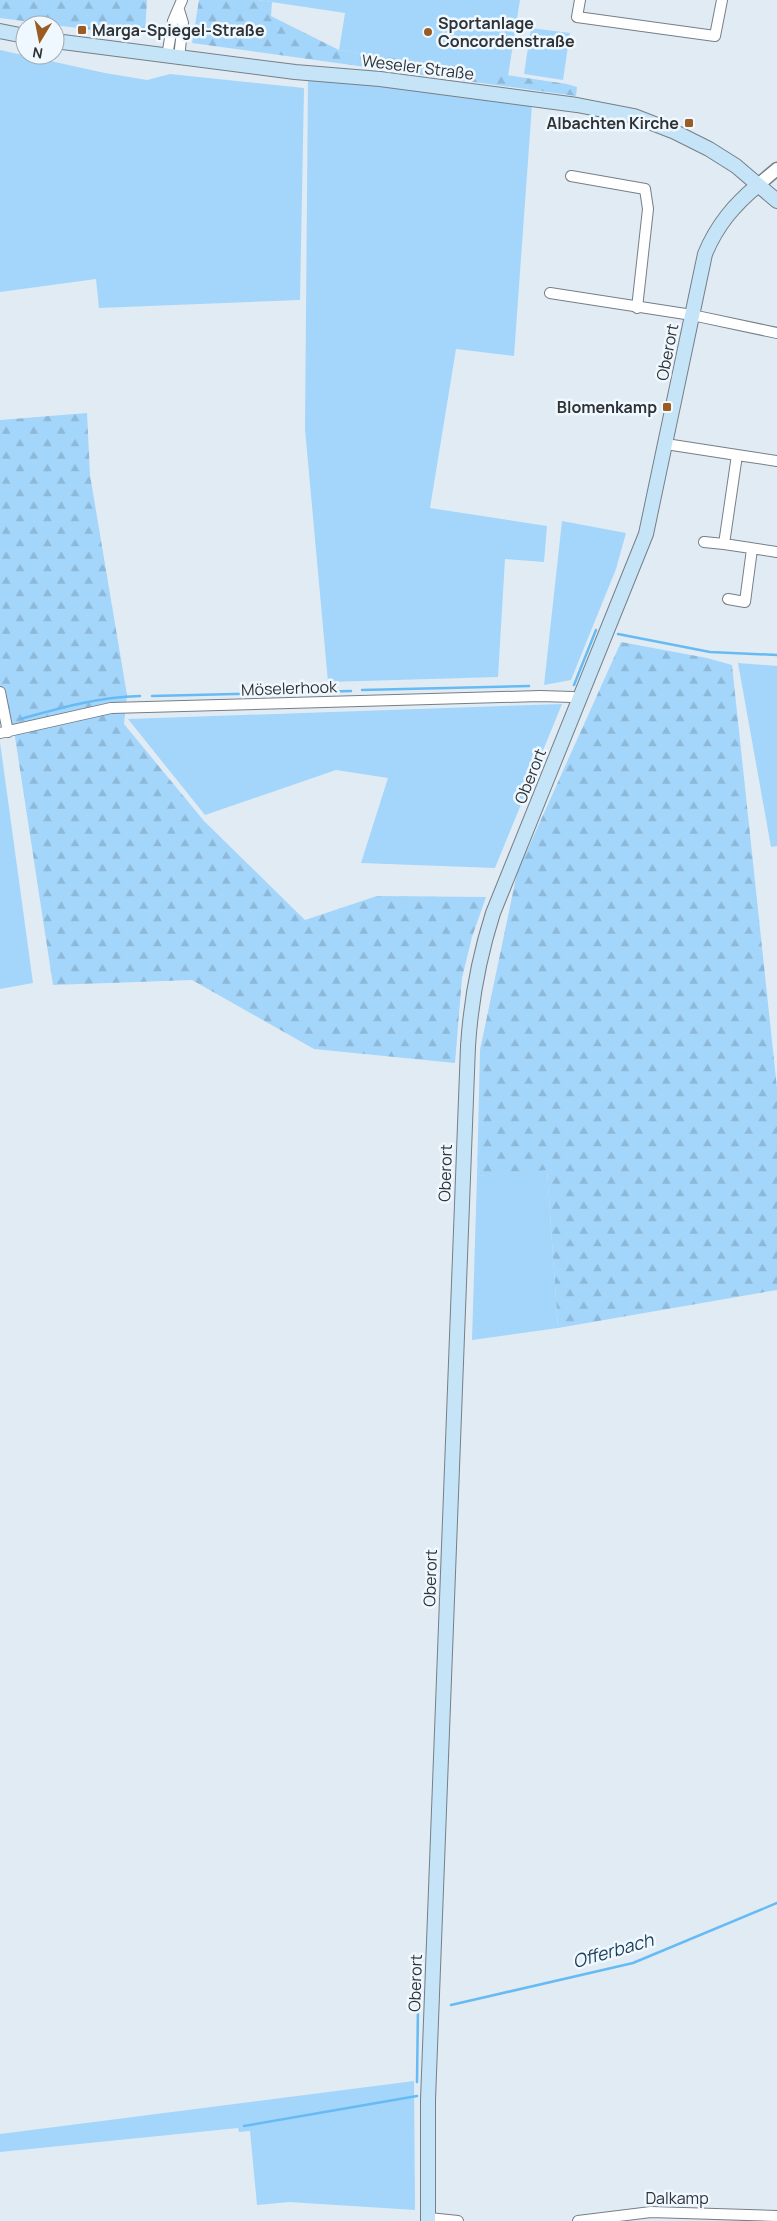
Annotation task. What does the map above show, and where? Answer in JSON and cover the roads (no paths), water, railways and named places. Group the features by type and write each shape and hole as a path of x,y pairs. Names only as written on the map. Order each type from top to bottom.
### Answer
{"main road":[{"path":"0,31 15,34"},
{"name":"Weseler Straße","path":"65,42 295,72 380,79 577,105 634,116 703,145 736,166 777,201"},
{"name":"Oberort","path":"428,2219 429,2081 470,1013 482,950 493,913 641,551 653,509 705,254 723,218 758,185"}],"street":[{"path":"580,0 577,17 715,36 722,0"},
{"path":"173,56 183,22 181,5"},
{"path":"758,185 777,169"},
{"path":"571,176 645,190 648,209 637,308"},
{"path":"550,294 692,315 777,333"},
{"path":"666,444 777,461"},
{"path":"724,544 737,455"},
{"path":"704,542 777,552"},
{"path":"728,599 745,602 752,549"},
{"path":"0,692 4,732"},
{"name":"Möselerhook","path":"4,732 80,713 110,708 540,696 573,697 580,700"},
{"name":"Dalkamp","path":"578,2221 651,2212 777,2216"},
{"path":"428,2219 458,2221"}],"waterway":[{"path":"574,685 596,630"},
{"path":"618,634 710,652 777,655"},
{"path":"362,690 529,686"},
{"path":"152,696 351,691"},
{"path":"20,719 94,701 140,696"},
{"name":"Offerbach","path":"451,2005 633,1963 777,1903"},
{"name":"Offerbach","path":"417,2082 418,2005"},
{"name":"Offerbach","path":"244,2126 417,2096"}],"place":[{"name":"Marga-Spiegel-Straße","path":"82,30"},
{"name":"Sportanlage Concordenstraße","path":"428,32"},
{"name":"Albachten Kirche","path":"689,123"},
{"name":"Blomenkamp","path":"667,407"}]}
